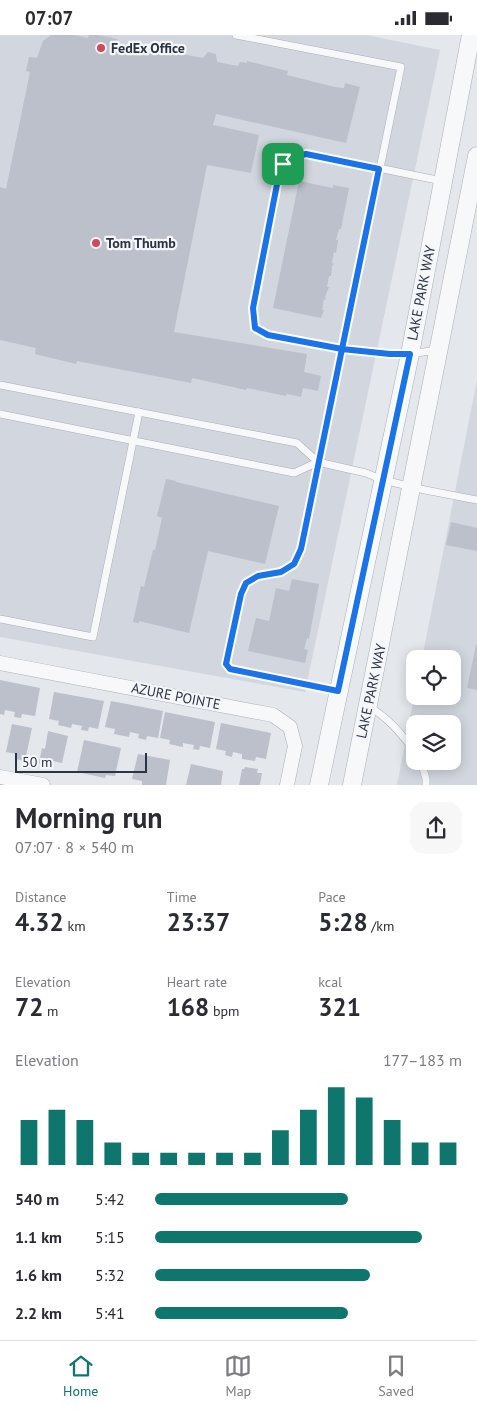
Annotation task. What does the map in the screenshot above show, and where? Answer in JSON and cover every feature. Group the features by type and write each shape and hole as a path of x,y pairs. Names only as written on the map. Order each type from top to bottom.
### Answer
{"street":[{"name":"LAKE PARK WAY","path":"319,785 410,354 471,35"},
{"name":"LAKE PARK WAY","path":"352,785 474,184 477,155"},
{"name":"AZURE POINTE","path":"0,663 272,715 290,727 295,746 287,785"},
{"path":"0,777 43,785"}],"lane":[{"path":"236,35 401,67 301,549 294,564 281,572 258,576 246,583 241,594 226,664 230,669 338,691"},
{"path":"440,350 410,354 390,354 342,349 268,335 255,328 253,308 279,174 283,164 294,157 306,154 442,181"},
{"path":"0,385 297,443 318,463 366,473 383,480 477,500"},
{"path":"0,619 93,637 139,412"},
{"path":"0,414 294,473 318,463"},
{"path":"368,707 379,713 393,725 406,740"},
{"path":"424,770 426,785"}],"shaded area":[{"path":"0,35 366,35 440,50 305,692 0,637"},
{"path":"477,380 477,785 397,785 406,739 406,770 461,770 461,715 411,715 413,705 461,705 461,650 424,650"}],"building":[{"path":"51,35 74,35 88,38 89,35 97,35 118,39 117,45 167,55 168,48 173,45 179,47 182,54 203,58 208,52 216,54 217,62 238,66 240,62 247,63 247,61 288,71 287,75 335,87 344,88 345,83 360,87 346,143 216,114 213,125 259,135 251,173 207,165 174,332 307,354 304,372 321,376 318,391 303,388 301,397 247,388 246,390 192,378 191,383 77,361 76,364 35,354 36,348 0,340 0,187 6,189 30,72 26,71 29,57 37,58 43,41"},
{"path":"299,181 333,188 333,185 349,188 341,229 339,229 336,240 338,240 336,253 334,252 332,263 334,264 331,276 329,276 327,287 329,287 325,297 326,300 324,299 322,310 324,310 321,318 273,308"},
{"path":"166,479 279,506 265,564 208,551 189,633 139,621 139,623 133,622 141,586 144,587 153,550 155,550 162,518 157,516"},
{"path":"451,522 477,528 477,551 446,545"},
{"path":"292,579 319,584 309,639 307,638 304,649 308,650 305,663 248,651 256,618 269,621 276,588 289,591"},
{"path":"477,645 477,690 467,688"},
{"path":"0,680 40,688 35,716 22,714 21,718 14,717 15,712 5,710 4,715 0,714"},
{"path":"54,692 104,701 98,729 89,727 88,731 81,730 82,726 72,724 71,728 58,725 59,721 49,719"},
{"path":"111,701 163,711 158,738 147,736 146,740 138,738 139,734 130,732 129,737 114,734 115,729 105,727"},
{"path":"165,712 215,722 210,748 200,746 199,750 193,749 194,745 183,743 183,747 169,744 170,740 160,738"},
{"path":"221,723 271,733 266,759 256,757 255,761 242,759 242,754 233,752 232,757 225,755 226,751 216,749"},
{"path":"12,724 32,728 25,761 16,759 17,754 6,752"},
{"path":"48,731 68,736 62,763 53,761 52,766 39,763 42,748 45,749"},
{"path":"84,740 121,748 115,776 106,775 105,778 77,772"},
{"path":"138,754 170,760 166,785 142,785 142,781 132,779"},
{"path":"191,764 223,771 221,785 186,785"},
{"path":"245,767 258,769 257,773 262,773 260,785 239,785 242,769"}],"place":[{"name":"FedEx Office","path":"101,48"},
{"name":"Tom Thumb","path":"96,243"}],"route":[{"path":"283,164 279,174 253,308 255,328 268,335 342,349 301,549 294,564 281,572 258,576 246,583 241,594 226,664 230,669 338,691 410,354 342,349 379,169 306,154 294,157 283,164"}]}
